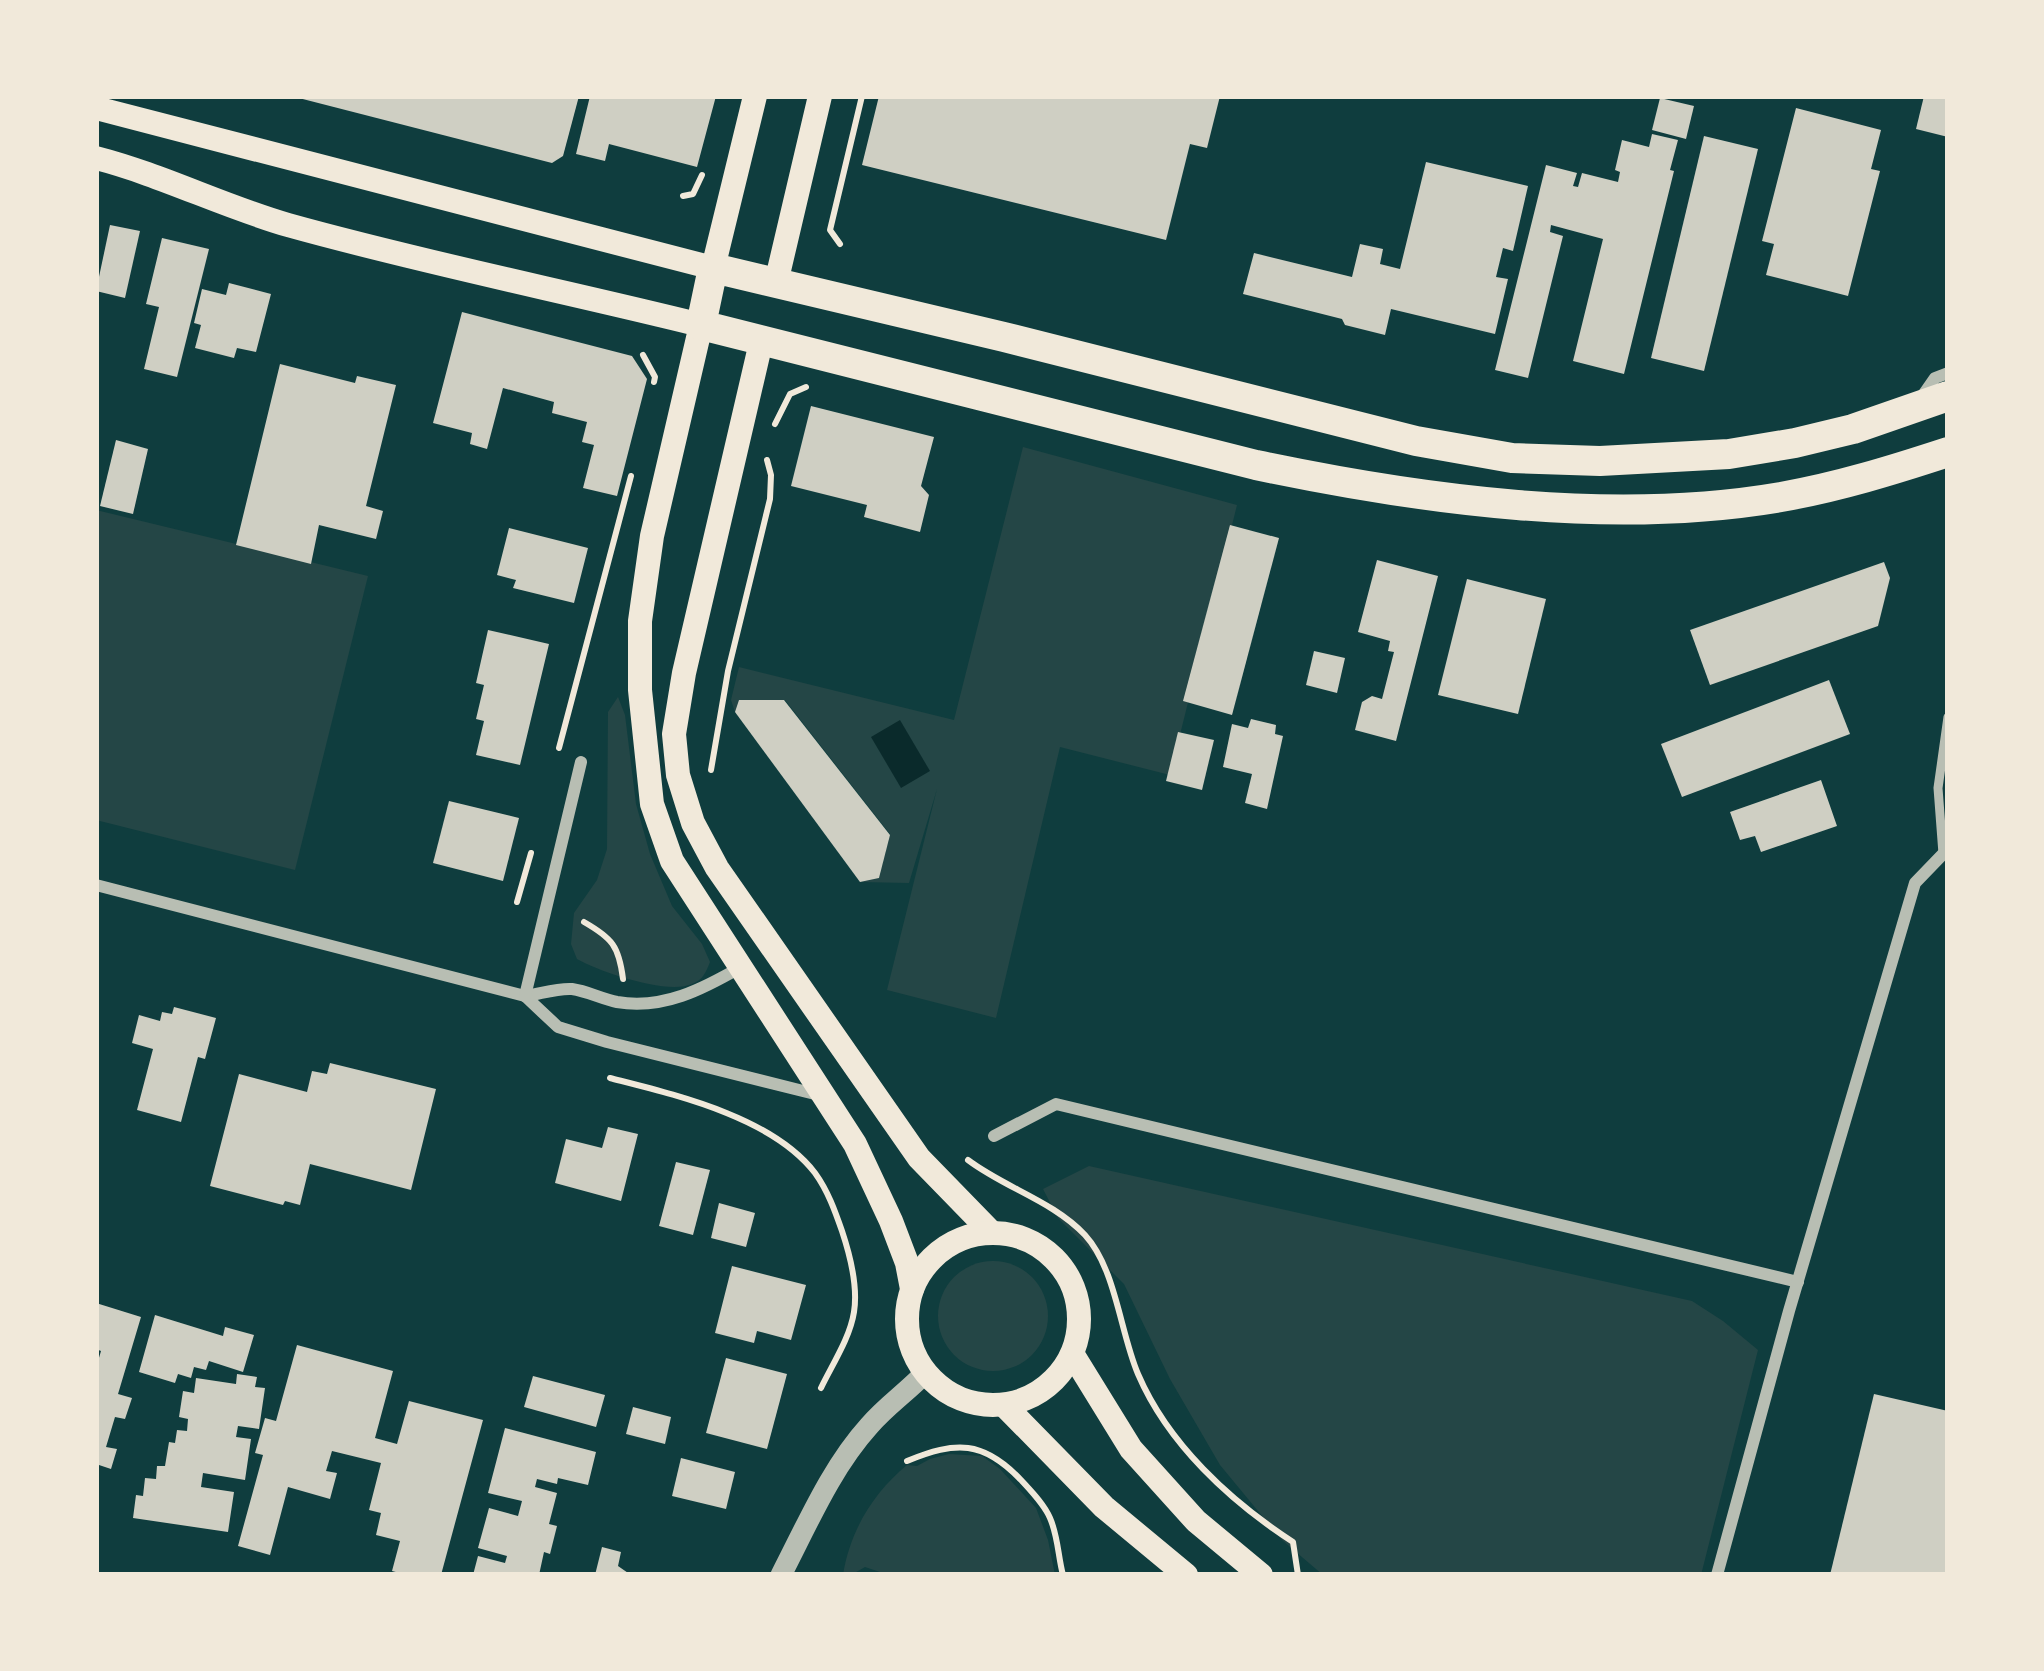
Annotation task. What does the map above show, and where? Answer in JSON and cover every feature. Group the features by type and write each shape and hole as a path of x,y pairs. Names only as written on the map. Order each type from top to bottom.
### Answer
{"main road":[{"path":"755,96 652,536 640,621 640,690 652,804 672,861 856,1144 891,1221 912,1289"},
{"path":"820,96 684,673 674,734 678,775 693,823 716,868 919,1158 992,1233"},
{"path":"96,108 713,268 1416,441 1512,458 1600,461 1729,454 1853,429 1948,396"},
{"path":"96,158 293,226 1320,478 1493,501 1633,510 1778,497 1948,452"},
{"path":"971,1235 1017,1236 1058,1262 1072,1283 1080,1307 1080,1332 1073,1355 1057,1379 1033,1397 1005,1406 975,1404 947,1393 925,1373 911,1347 906,1318 912,1289 935,1255 971,1235"},
{"path":"1073,1355 1131,1449 1196,1521 1262,1575"},
{"path":"1005,1406 1104,1508 1186,1575"}],"street":[{"path":"1915,406 1935,377 1948,373"},
{"path":"525,996 581,762"},
{"path":"1717,1575 1915,883 1943,854"},
{"path":"96,885 525,996 572,989 620,1003 650,1002 686,996 741,967"},
{"path":"525,996 558,1027 826,1096"},
{"path":"994,1136 1056,1105 1798,1282"},
{"path":"781,1575 857,1439 925,1373"}],"lane":[{"path":"1943,854 1938,788 1948,717"}],"path":[{"path":"841,244 830,230 862,96"},
{"path":"682,196 693,194"},
{"path":"643,356 655,377 650,399"},
{"path":"773,427 790,394 806,387"},
{"path":"714,783 710,765 728,671 770,500 768,444"},
{"path":"595,617 634,463"},
{"path":"584,922 609,936 620,959 623,982"},
{"path":"610,1078 726,1112 776,1139 813,1171 832,1202 849,1251 854,1312 821,1388"},
{"path":"957,1152 986,1174 1040,1201 1085,1235 1104,1269 1138,1374 1153,1402 1176,1437 1235,1500 1294,1542 1298,1575"},
{"path":"907,1461 942,1448 963,1447 1003,1461 1049,1516 1063,1575"}],"shaded area":[{"path":"1023,447 1237,505 1170,775 1060,747 996,1018 887,990 937,789 909,883 860,882 879,878 890,834 785,700 740,700 735,712 731,700 739,667 954,720"},
{"path":"96,510 368,576 295,870 96,820"},
{"path":"618,697 625,715 636,804 650,854 672,906 710,962 701,978 681,987 617,976 577,959 571,944 574,913 597,880 607,849 608,712"},
{"path":"900,720 930,771 901,788 871,737"},
{"path":"1089,1166 1692,1301 1723,1321 1758,1350 1701,1575 1323,1575 1282,1540 1220,1465 1170,1379 1124,1284 1058,1218 1043,1189"},
{"path":"993,1261 1014,1265 1032,1277 1044,1295 1048,1316 1044,1337 1032,1355 1014,1367 993,1371 972,1367 954,1355 942,1337 938,1316 942,1295 954,1277 972,1265"},
{"path":"949,1454 982,1456 1036,1508 1055,1575 889,1575 865,1567 843,1575 857,1528 884,1488 907,1465"}],"building":[{"path":"291,96 579,96 563,156 552,163"},
{"path":"590,96 716,96 697,167 609,144 605,161 576,154"},
{"path":"879,96 1220,96 1207,148 1190,144 1166,240 862,165"},
{"path":"1924,96 1948,96 1948,137 1916,129"},
{"path":"1660,98 1694,106 1686,139 1652,130"},
{"path":"1796,108 1881,130 1871,169 1880,171 1848,296 1766,275 1774,244 1762,241"},
{"path":"1652,134 1678,140 1624,374 1573,361 1603,239 1551,225 1550,232 1563,236 1528,378 1495,370 1546,165 1577,173 1573,186 1578,187 1582,173 1618,182 1620,172 1615,170 1622,140 1649,147"},
{"path":"1704,136 1758,149 1704,371 1651,358"},
{"path":"1426,162 1528,186 1513,251 1503,248 1496,277 1508,279 1495,334 1391,309 1385,335 1243,294 1254,253 1352,277 1360,244 1383,249 1380,264 1400,269"},
{"path":"110,225 140,231 125,298 96,291"},
{"path":"162,238 209,249 177,377 144,369 159,307 146,304"},
{"path":"229,283 271,294 256,352 237,348 234,358 195,348 201,325 194,323 202,289 226,295"},
{"path":"462,312 632,356 647,379 617,496 583,488 594,445 582,442 587,422 552,413 554,402 503,388 487,449 470,444 472,433 433,423"},
{"path":"280,364 355,383 357,376 396,385 366,506 383,511 376,539 319,525 311,564 236,545"},
{"path":"811,406 934,437 921,486 929,495 920,532 864,517 867,505 791,486"},
{"path":"116,440 148,449 133,514 100,506"},
{"path":"1230,525 1279,538 1232,715 1183,701"},
{"path":"509,528 588,548 574,603 513,588 516,580 497,575"},
{"path":"1377,560 1438,576 1396,741 1355,730 1362,702 1372,696 1382,699 1394,652 1388,651 1390,641 1358,632"},
{"path":"1884,562 1890,578 1878,626 1710,685 1690,630"},
{"path":"1467,579 1546,599 1518,714 1438,695"},
{"path":"488,630 549,644 520,765 476,755 484,721 476,719 484,685 476,683"},
{"path":"1314,651 1345,658 1337,693 1306,685"},
{"path":"1829,680 1850,734 1682,797 1661,744"},
{"path":"739,700 784,700 890,835 879,878 860,882 735,712"},
{"path":"1251,719 1276,725 1275,734 1283,736 1267,809 1245,803 1252,774 1223,767 1232,724 1248,728"},
{"path":"1178,732 1214,740 1202,790 1166,781"},
{"path":"1821,780 1837,826 1761,852 1755,836 1740,840 1730,812"},
{"path":"449,801 519,818 503,881 433,863"},
{"path":"174,1007 216,1018 205,1059 198,1057 181,1122 137,1110 153,1049 132,1043 139,1015 160,1021 162,1012 172,1014"},
{"path":"330,1063 436,1089 411,1190 310,1164 300,1205 210,1186 239,1074 307,1092 312,1071 327,1074"},
{"path":"608,1127 638,1134 621,1201 555,1183 566,1139 602,1148"},
{"path":"676,1162 710,1170 693,1235 659,1226"},
{"path":"719,1203 755,1213 746,1247 711,1238"},
{"path":"732,1266 806,1285 791,1340 757,1331 754,1343 715,1333"},
{"path":"96,1303 141,1317 118,1394 132,1398 125,1419 115,1417 106,1447 117,1449 111,1469 96,1464 96,1368 101,1351 96,1349"},
{"path":"155,1315 223,1336 225,1327 254,1335 243,1372 209,1361 206,1370 194,1367 191,1378 178,1374 175,1383 139,1372"},
{"path":"297,1345 393,1371 375,1438 397,1444 409,1401 483,1420 441,1575 392,1571 400,1541 376,1535 381,1513 369,1510 381,1463 332,1451 326,1471 337,1473 330,1499 288,1487 270,1555 238,1546 263,1455 255,1453 265,1418 276,1421"},
{"path":"726,1358 787,1374 767,1449 706,1433"},
{"path":"237,1374 257,1377 255,1387 265,1388 259,1429 238,1426 236,1437 251,1439 245,1480 203,1473 201,1487 234,1492 228,1532 133,1518 136,1495 143,1496 145,1478 156,1479 157,1466 165,1466 169,1442 175,1443 177,1430 187,1431 188,1419 179,1417 183,1391 194,1393 196,1378 236,1384"},
{"path":"533,1376 605,1395 596,1427 524,1407"},
{"path":"1874,1394 1948,1411 1948,1575 1830,1575"},
{"path":"633,1407 671,1417 665,1444 626,1434"},
{"path":"505,1428 596,1452 588,1485 537,1479 535,1487 557,1493 549,1524 557,1526 539,1575 473,1575 478,1556 505,1563 507,1556 478,1548 489,1508 518,1516 522,1501 488,1493"},
{"path":"681,1458 735,1472 726,1509 672,1496"},
{"path":"602,1547 621,1552 618,1566 631,1575 595,1575"}]}
